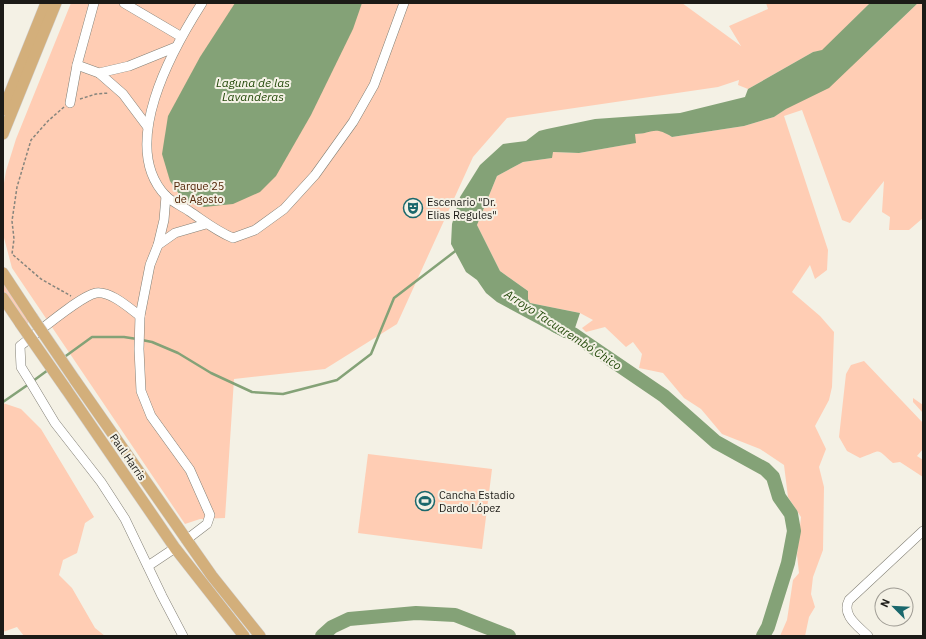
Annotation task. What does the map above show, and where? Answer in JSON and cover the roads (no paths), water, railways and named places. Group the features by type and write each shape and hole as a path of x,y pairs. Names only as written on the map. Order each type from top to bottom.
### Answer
{"main road":[{"path":"3,110 46,3"},
{"path":"4,130 56,3"},
{"name":"Paul Harris","path":"3,273 186,540 212,576 260,636"},
{"name":"Paul Harris","path":"3,298 176,548 244,636"},
{"path":"176,548 186,540"}],"street":[{"path":"70,103 77,66 94,3"},
{"path":"124,3 180,36"},
{"path":"202,3 180,36 155,98 147,126 146,156 153,176 166,196 206,224 233,238 255,230 284,210 314,175 353,122 374,85 404,3"},
{"path":"99,73 129,66 176,47"},
{"path":"77,66 99,73 123,94 147,126"},
{"path":"166,196 164,220 158,244 150,265 140,316 139,349 142,391 145,404 151,416 190,470 210,514 207,524 186,540"},
{"path":"158,244 175,233 206,224"},
{"path":"140,316 116,298 97,293 80,300 20,346 22,366 55,423 102,482 125,519 183,636"},
{"path":"868,636 848,614 846,609 849,600 923,531"},
{"path":"148,566 176,548"}],"water":[{"name":"Laguna de las Lavanderas","path":"235,3 362,3 353,29 311,115 276,176 260,192 233,204 204,207 184,201 170,181 162,154 168,116 200,57"},
{"path":"870,3 918,3 829,88 786,109 774,117 744,126 672,137 661,131 635,134 636,143 579,153 553,152 552,158 523,162 497,176 477,225 500,271 528,291 528,299 530,303 580,313 573,334 564,338 497,302 486,293 477,280 466,272 451,244 452,224 460,197 480,165 503,144 526,141 539,131 595,119 680,113 745,97 748,89 813,52 822,50"}],"waterway":[{"path":"142,340 152,342 178,353 211,373 252,392 283,394 337,380 371,354 394,298 458,249"},
{"name":"Arroyo Tacuarembó Chico","path":"556,326 573,334 664,396 716,442 765,469 773,477 779,497 791,514 794,531 788,563 768,627 763,636"},
{"path":"63,358 92,337 124,337 137,339"},
{"path":"33,381 48,370"},
{"path":"3,402 29,384"},
{"name":"Arroyo Tacuarembó Chico","path":"322,636 332,627 349,619 416,613 455,615 509,636"}],"place":[{"name":"Escenario \"Dr. Elias Regules\"","path":"413,208"},
{"name":"Cancha Estadio Dardo López","path":"425,501"}],"park label":[{"name":"Parque 25 de Agosto","path":"199,192"}]}
